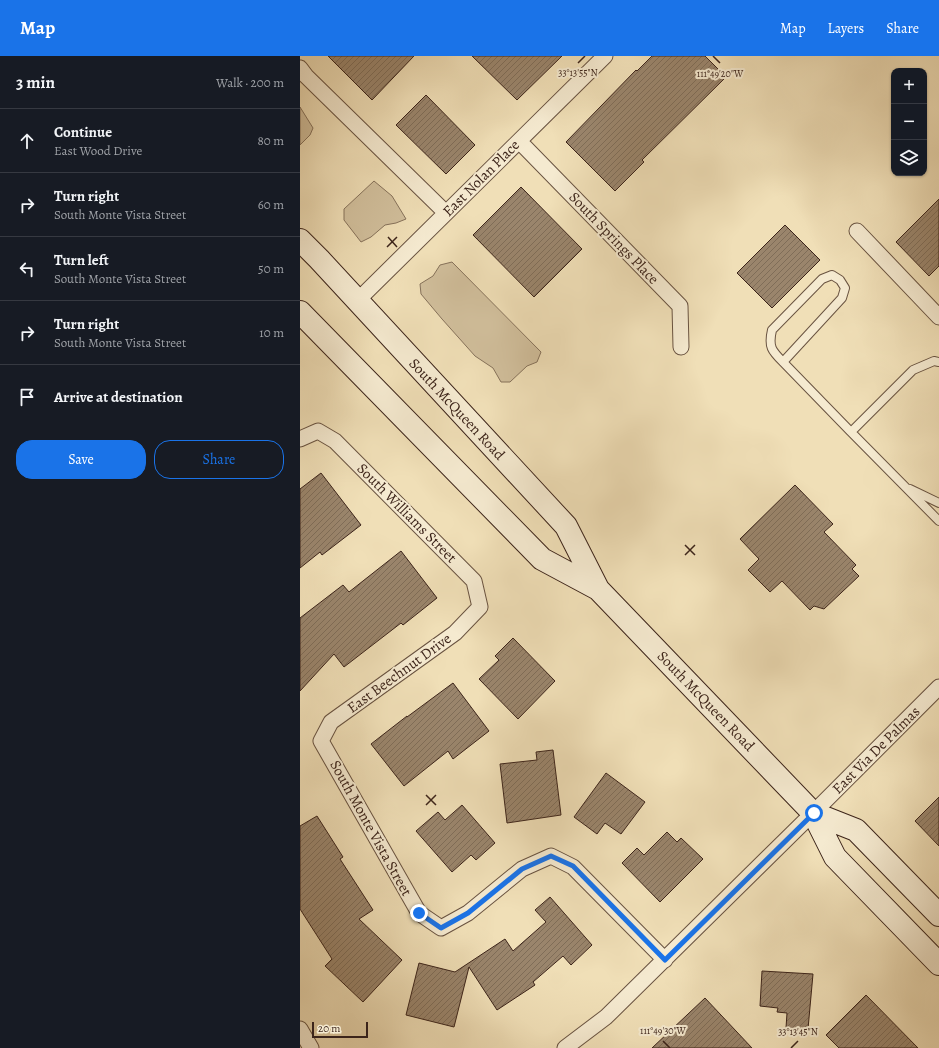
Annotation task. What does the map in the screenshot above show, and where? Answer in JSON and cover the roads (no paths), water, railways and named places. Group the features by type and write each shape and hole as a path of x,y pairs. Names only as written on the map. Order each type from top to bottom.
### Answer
{"main road":[{"name":"South McQueen Road","path":"300,240 566,526 598,589 814,813 835,857 939,964"},
{"name":"South McQueen Road","path":"300,312 542,559 598,589"},
{"name":"South McQueen Road","path":"814,813 856,830 939,915"}],"street":[{"name":"East Nolan Place","path":"357,301 605,56"},
{"path":"300,68 306,76 446,213"},
{"name":"South Springs Place","path":"519,141 680,306 681,347"},
{"path":"856,231 939,316"},
{"name":"South Williams Street","path":"300,439 318,431 336,441 474,581 480,607"},
{"name":"East Beechnut Drive","path":"321,741 331,722 455,633 480,607"},
{"name":"East Via De Palmas","path":"564,1048 606,1017 814,813 939,687"},
{"name":"South Monte Vista Street","path":"321,741 419,913 441,928 468,913 522,869 551,856 573,866 665,960"},
{"path":"300,1030 311,1048"}],"lane":[{"path":"783,362 842,298 845,288 840,280 832,275 822,279 772,330 769,342 774,352 783,362 939,521"},
{"path":"850,432 914,370 934,361 939,362"},
{"path":"904,486 939,503"}]}
